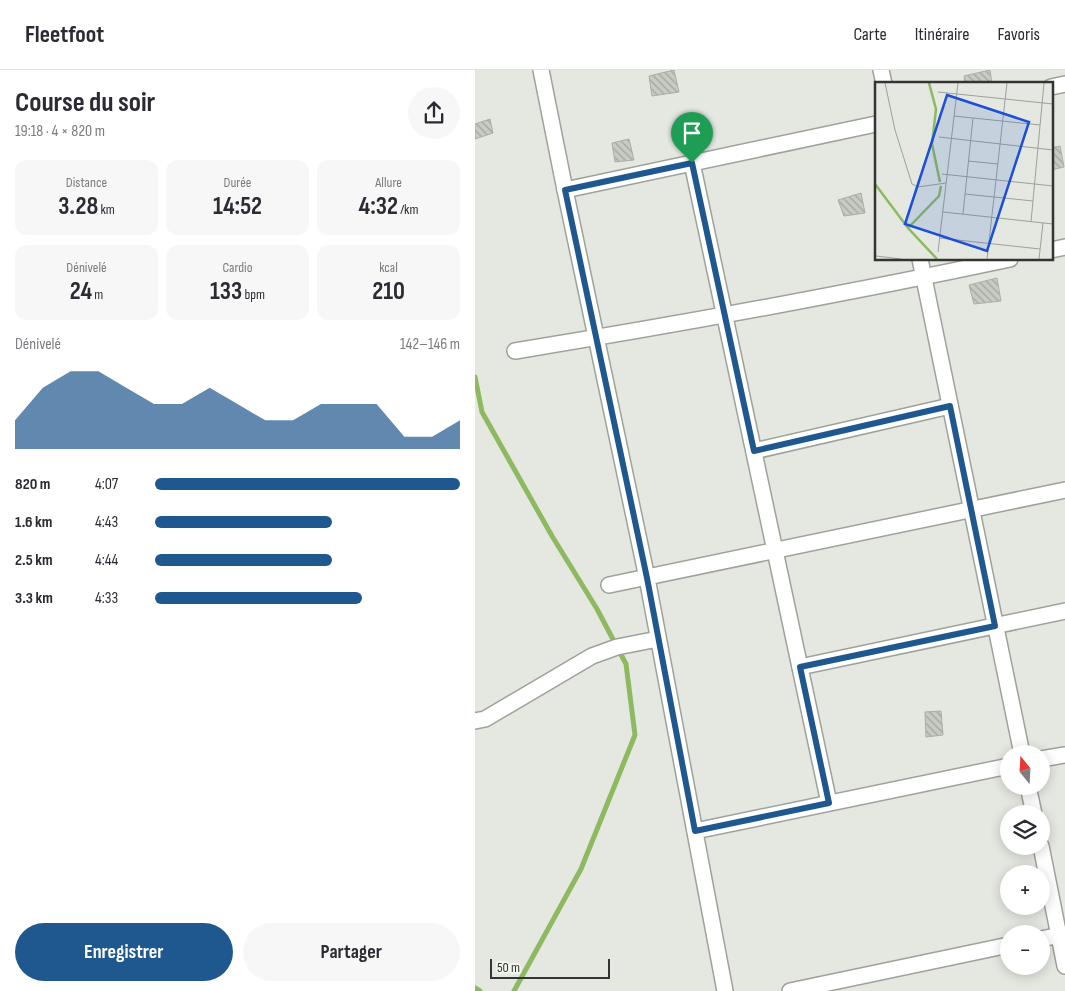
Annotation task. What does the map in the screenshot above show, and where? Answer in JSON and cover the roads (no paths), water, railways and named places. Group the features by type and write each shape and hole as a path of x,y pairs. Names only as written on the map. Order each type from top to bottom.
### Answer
{"street":[{"path":"541,70 647,578 725,991"},
{"path":"565,190 875,124"},
{"path":"692,163 829,803"},
{"path":"920,260 1020,745"},
{"path":"515,351 725,316 1004,260"},
{"path":"754,451 950,406"},
{"path":"609,585 1065,490"},
{"path":"800,667 1065,612"},
{"path":"475,722 485,719 592,656 617,647 658,639"},
{"path":"1050,758 1065,755"},
{"path":"695,831 1000,768"},
{"path":"1043,855 1062,934 1065,966"},
{"path":"790,991 1000,947"}],"waterway":[{"path":"475,377 482,412 552,536 597,609 626,664 635,735 581,869 514,991"},
{"path":"475,988 480,991"}]}
